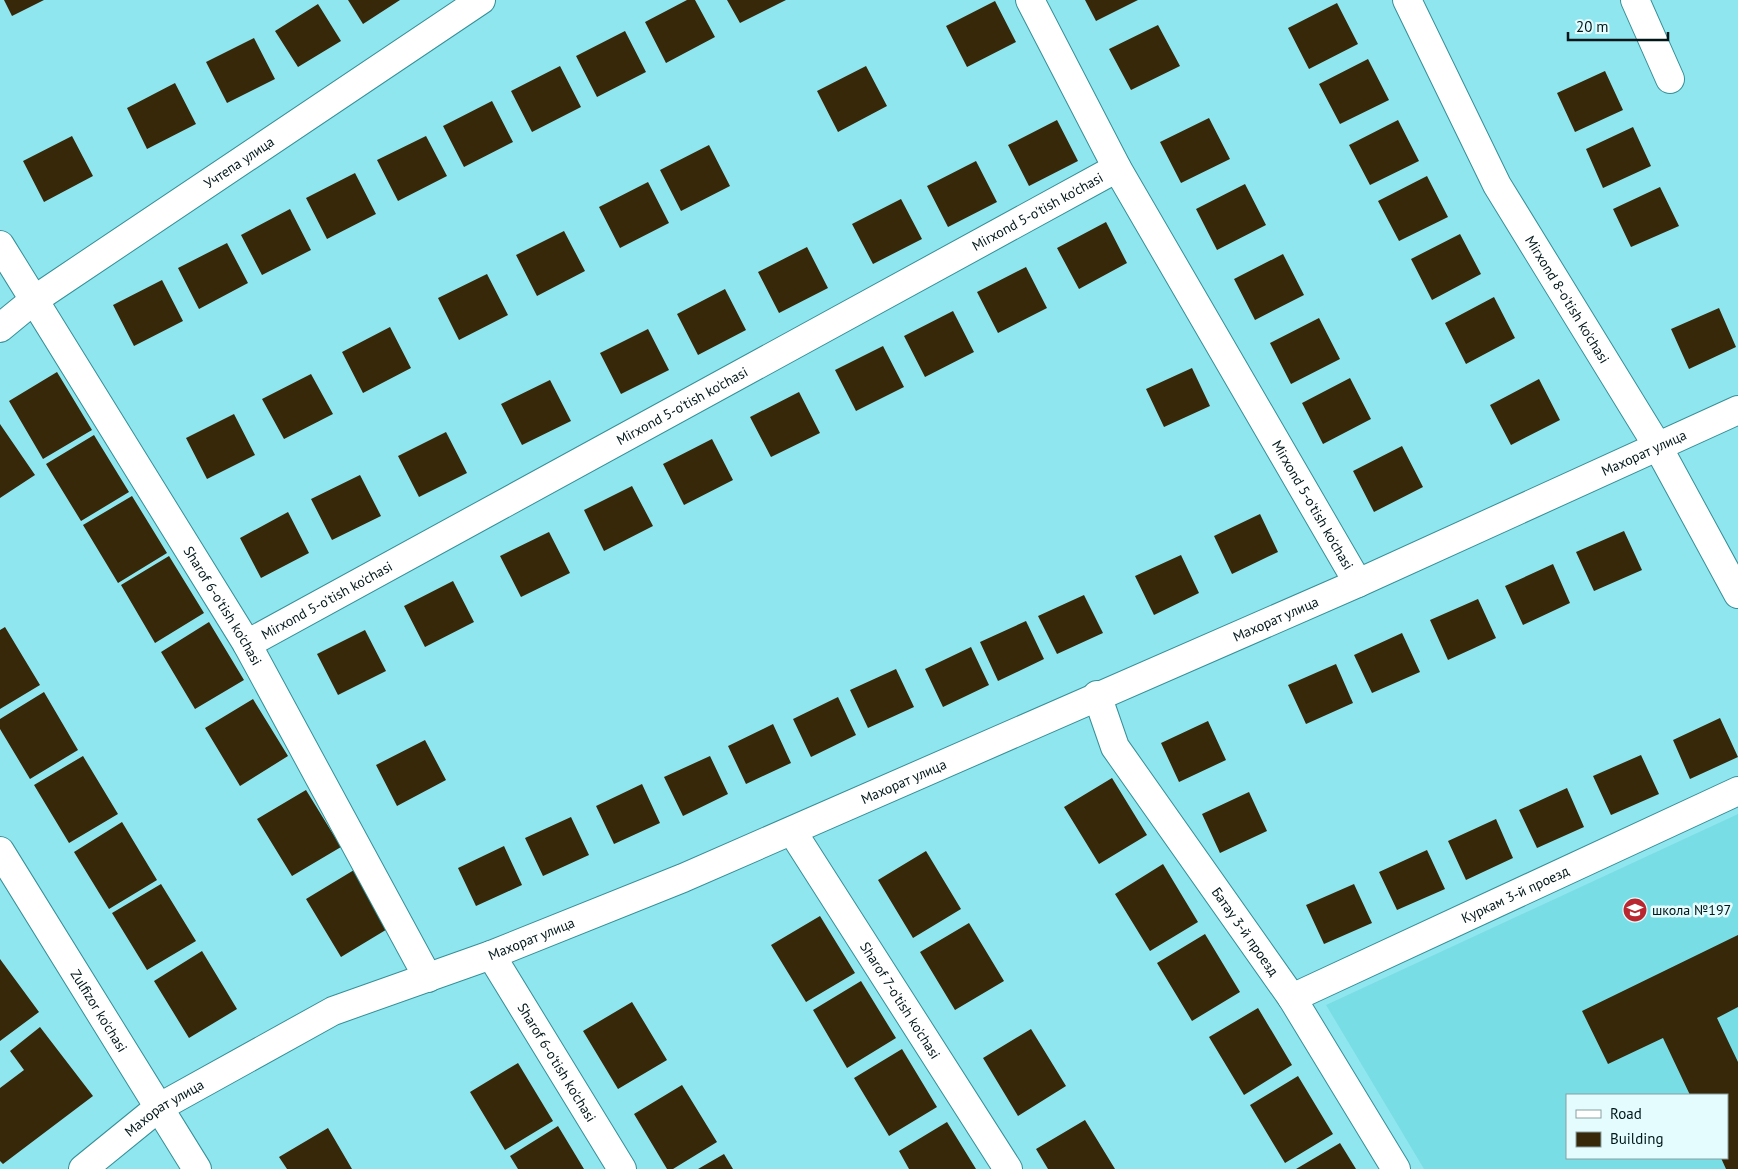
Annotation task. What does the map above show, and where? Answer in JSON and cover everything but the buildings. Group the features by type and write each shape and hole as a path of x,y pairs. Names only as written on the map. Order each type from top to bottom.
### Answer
{"street":[{"name":"Учтепа улица","path":"0,328 34,300 481,0"},
{"name":"Mirxond 5-o'tish ko'chasi","path":"1030,0 1118,168 1358,583"},
{"name":"Mirxond 8-o'tish ko'chasi","path":"1407,0 1497,185 1658,447 1738,594"},
{"path":"1635,0 1670,79"},
{"name":"Mirxond 5-o'tish ko'chasi","path":"247,644 1118,168"},
{"name":"Sharof 6-o'tish ko'chasi","path":"0,245 247,644 428,978"},
{"name":"Махорат улица","path":"83,1169 158,1108 333,1011 491,955 792,831 1097,695 1358,583 1738,410"},
{"name":"Батау 3-й проезд","path":"1097,695 1115,746 1292,998 1396,1169"},
{"name":"Куркам 3-й проезд","path":"1292,998 1738,791"},
{"name":"Sharof 7-o'tish ko'chasi","path":"792,831 1008,1169"},
{"name":"Zulfizor ko'chasi","path":"0,851 197,1169"},
{"name":"Sharof 6-o'tish ko'chasi","path":"491,955 622,1169"}],"shaded area":[{"name":"школа №197","path":"1738,814 1738,1169 1424,1169 1326,1005"}],"place":[{"name":"школа №197","path":"1635,910"}]}
